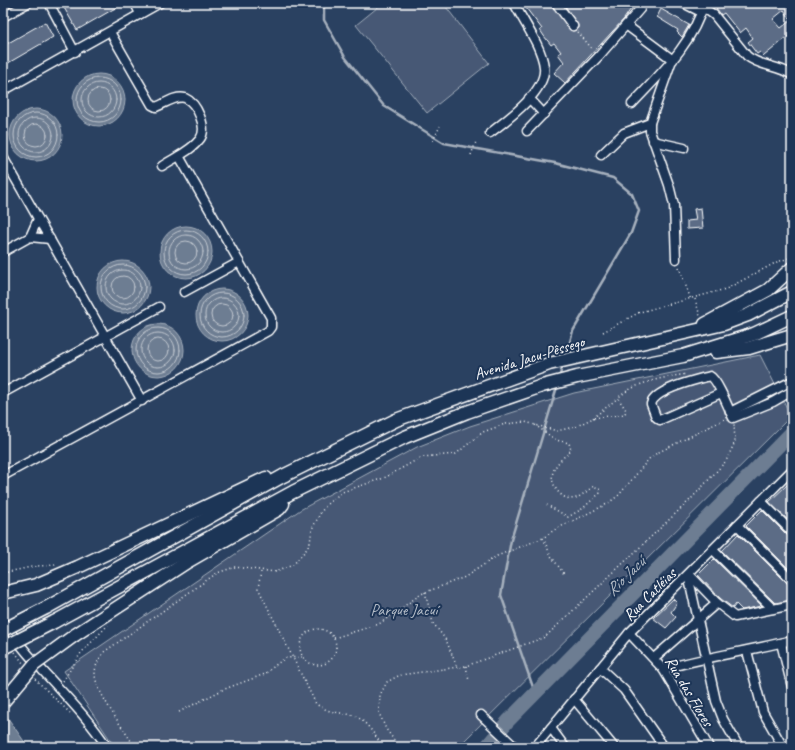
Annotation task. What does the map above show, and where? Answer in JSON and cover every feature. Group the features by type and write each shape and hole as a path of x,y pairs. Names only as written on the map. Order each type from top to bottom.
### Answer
{"highway":[{"path":"686,334 768,290 792,268"},
{"name":"Avenida Jacu-Pêssego","path":"283,476 396,420 549,364 686,334 724,324 748,315 792,292"},
{"name":"Avenida Jacu-Pêssego","path":"8,649 54,622 293,492 405,437 467,412 542,386 578,377 684,356 754,334 792,316"},
{"path":"684,356 749,348 792,335"},
{"path":"3,593 36,585 78,567 243,488 267,478 283,476"},
{"path":"3,630 46,608 283,476"},
{"path":"3,702 34,665 187,562 279,509 293,492"}],"street":[{"path":"3,17 28,3"},
{"path":"49,3 74,52"},
{"path":"135,3 140,14"},
{"path":"3,91 160,3"},
{"path":"490,133 529,98 541,82 544,66 539,51 514,3"},
{"path":"556,3 572,26"},
{"path":"527,131 599,56 640,9 641,3"},
{"path":"683,3 702,7 714,15 747,56 761,64 792,75"},
{"path":"632,104 672,61 688,39 702,7"},
{"path":"626,25 672,61"},
{"path":"110,32 153,107 178,98 185,98 196,109 202,126 201,138 179,156 162,166"},
{"path":"672,61 650,123 653,141 664,167 674,205 676,259"},
{"path":"529,98 544,114"},
{"path":"601,155 624,133 650,123"},
{"path":"653,141 684,148"},
{"path":"3,476 268,331 272,323 271,318 179,156"},
{"path":"3,157 142,401"},
{"path":"30,237 38,219"},
{"path":"3,252 30,237 50,239"},
{"path":"184,292 239,262"},
{"path":"3,394 160,307"},
{"path":"721,394 660,420 656,417 651,404 655,398 664,392 710,376 714,378 732,415"},
{"path":"732,415 792,381"},
{"path":"732,415 773,402 792,390"},
{"name":"Rua Catléias","path":"535,747 630,634 792,470"},
{"path":"786,476 792,482"},
{"path":"761,501 792,532"},
{"path":"737,525 792,580"},
{"path":"713,550 773,609"},
{"path":"688,574 717,603 735,617 792,605"},
{"path":"688,574 718,705 739,747"},
{"path":"654,658 717,603"},
{"path":"3,621 21,646 83,714 108,747"},
{"name":"Rua das Flores","path":"630,634 663,669 709,747"},
{"path":"663,669 706,657 747,651 792,640"},
{"path":"781,643 792,687"},
{"path":"747,651 764,712 783,747"},
{"path":"600,668 624,690 664,747"},
{"path":"574,699 614,747"},
{"path":"482,716 514,746"},
{"path":"551,728 565,747"}],"path":[{"path":"572,26 599,56"},
{"path":"433,141 440,126"},
{"path":"471,154 476,142"},
{"path":"603,332 640,312 667,304 695,299 726,289 778,262 792,257"},
{"path":"676,259 691,300"},
{"path":"695,299 703,325"},
{"path":"136,747 105,700 96,681 95,670 99,658 104,652 217,573 234,567 275,572 286,568 301,558 310,543 312,529 321,512 327,504 342,492 384,478 422,457 456,454 488,429 505,424 525,422 557,431 577,426 593,418 618,398"},
{"path":"593,418 625,414"},
{"path":"334,638 379,624 411,600 425,592 465,577 497,556 543,538 554,530 607,504 619,495 649,459 657,453 732,415 735,442 726,461 690,500 545,637 466,666 400,676 387,682 380,695 379,712 386,729 399,747"},
{"path":"534,424 556,440 569,443 571,450 561,459 553,472 553,481 559,494 567,498 576,498 594,486 599,489 600,493 582,509 568,517 547,505"},
{"path":"543,538 551,556 564,574"},
{"path":"3,573 36,566 61,565"},
{"path":"261,571 258,588 316,704 327,711 357,716 377,737 382,747"},
{"path":"425,592 433,624 446,640 457,667"},
{"path":"53,698 81,653 107,627 115,610"},
{"path":"314,629 326,630 334,638 337,650 332,660 322,666 310,665 302,657 299,645 304,635 314,629"},
{"path":"8,649 27,668"},
{"path":"179,712 222,690 265,674 278,663 292,656 302,657"},
{"path":"466,666 469,680"},
{"path":"31,674 53,698 75,718"}],"green space":[{"path":"383,3 443,3 489,63 427,113 356,25"},
{"name":"Parque Jacuí","path":"760,355 791,416 458,747 115,747 64,671 300,510 417,447 470,426 574,393"}],"water":[{"path":"99,74 113,78 121,86 125,100 121,114 113,122 99,126 85,122 77,114 73,100 77,86 85,78"},
{"path":"36,109 50,113 58,121 62,135 58,149 50,157 36,161 22,157 14,149 10,135 14,121 22,113"},
{"path":"186,226 200,230 208,238 212,252 208,266 200,274 186,278 172,274 164,266 160,252 164,238 172,230"},
{"path":"123,261 137,265 145,273 149,287 145,301 137,309 123,313 109,309 101,301 97,287 101,273 109,265"},
{"path":"222,289 236,293 244,301 248,315 244,329 236,337 222,341 208,337 200,329 196,315 200,301 208,293"},
{"path":"158,324 172,328 180,336 184,350 180,364 172,372 158,376 144,372 136,364 132,350 136,336 144,328"},
{"path":"3,711 28,747 3,747"}],"building":[{"path":"69,3 124,3 77,30 63,6"},
{"path":"525,3 551,3 569,29 573,31 578,29 578,25 563,3 635,3 624,19 565,83 554,73 564,62 558,54 561,52 554,43 551,45 544,36 540,30 542,29 526,8"},
{"path":"718,3 792,3 792,33 764,56 760,52 757,54 748,42 753,38 746,28 740,33 724,13 721,15 715,6","holes":["784,10 791,20 781,28 773,19"]},
{"path":"661,9 689,25 682,37 677,32 678,30 657,17"},
{"path":"45,22 53,37 3,66 3,46"},
{"path":"701,208 703,228 687,229 687,221 696,220 694,209"},
{"path":"788,484 792,488 792,520 790,522 792,524 769,502"},
{"path":"762,510 788,536 792,537 792,572 746,526"},
{"path":"738,534 788,584 792,585 792,600 775,603 722,551"},
{"path":"714,559 762,606 742,610 736,604 733,608 721,599 698,575"},
{"path":"673,599 677,603 671,612 676,617 666,628 653,618"}],"waterway":[{"path":"324,3 324,20 345,57 384,106 444,143 555,163 613,178 632,194 639,211 631,233 573,331 566,355"},
{"path":"559,378 563,364"},
{"path":"535,693 501,595 511,540 557,387"},
{"name":"Rio Jacú","path":"486,747 508,721 792,432"}]}
